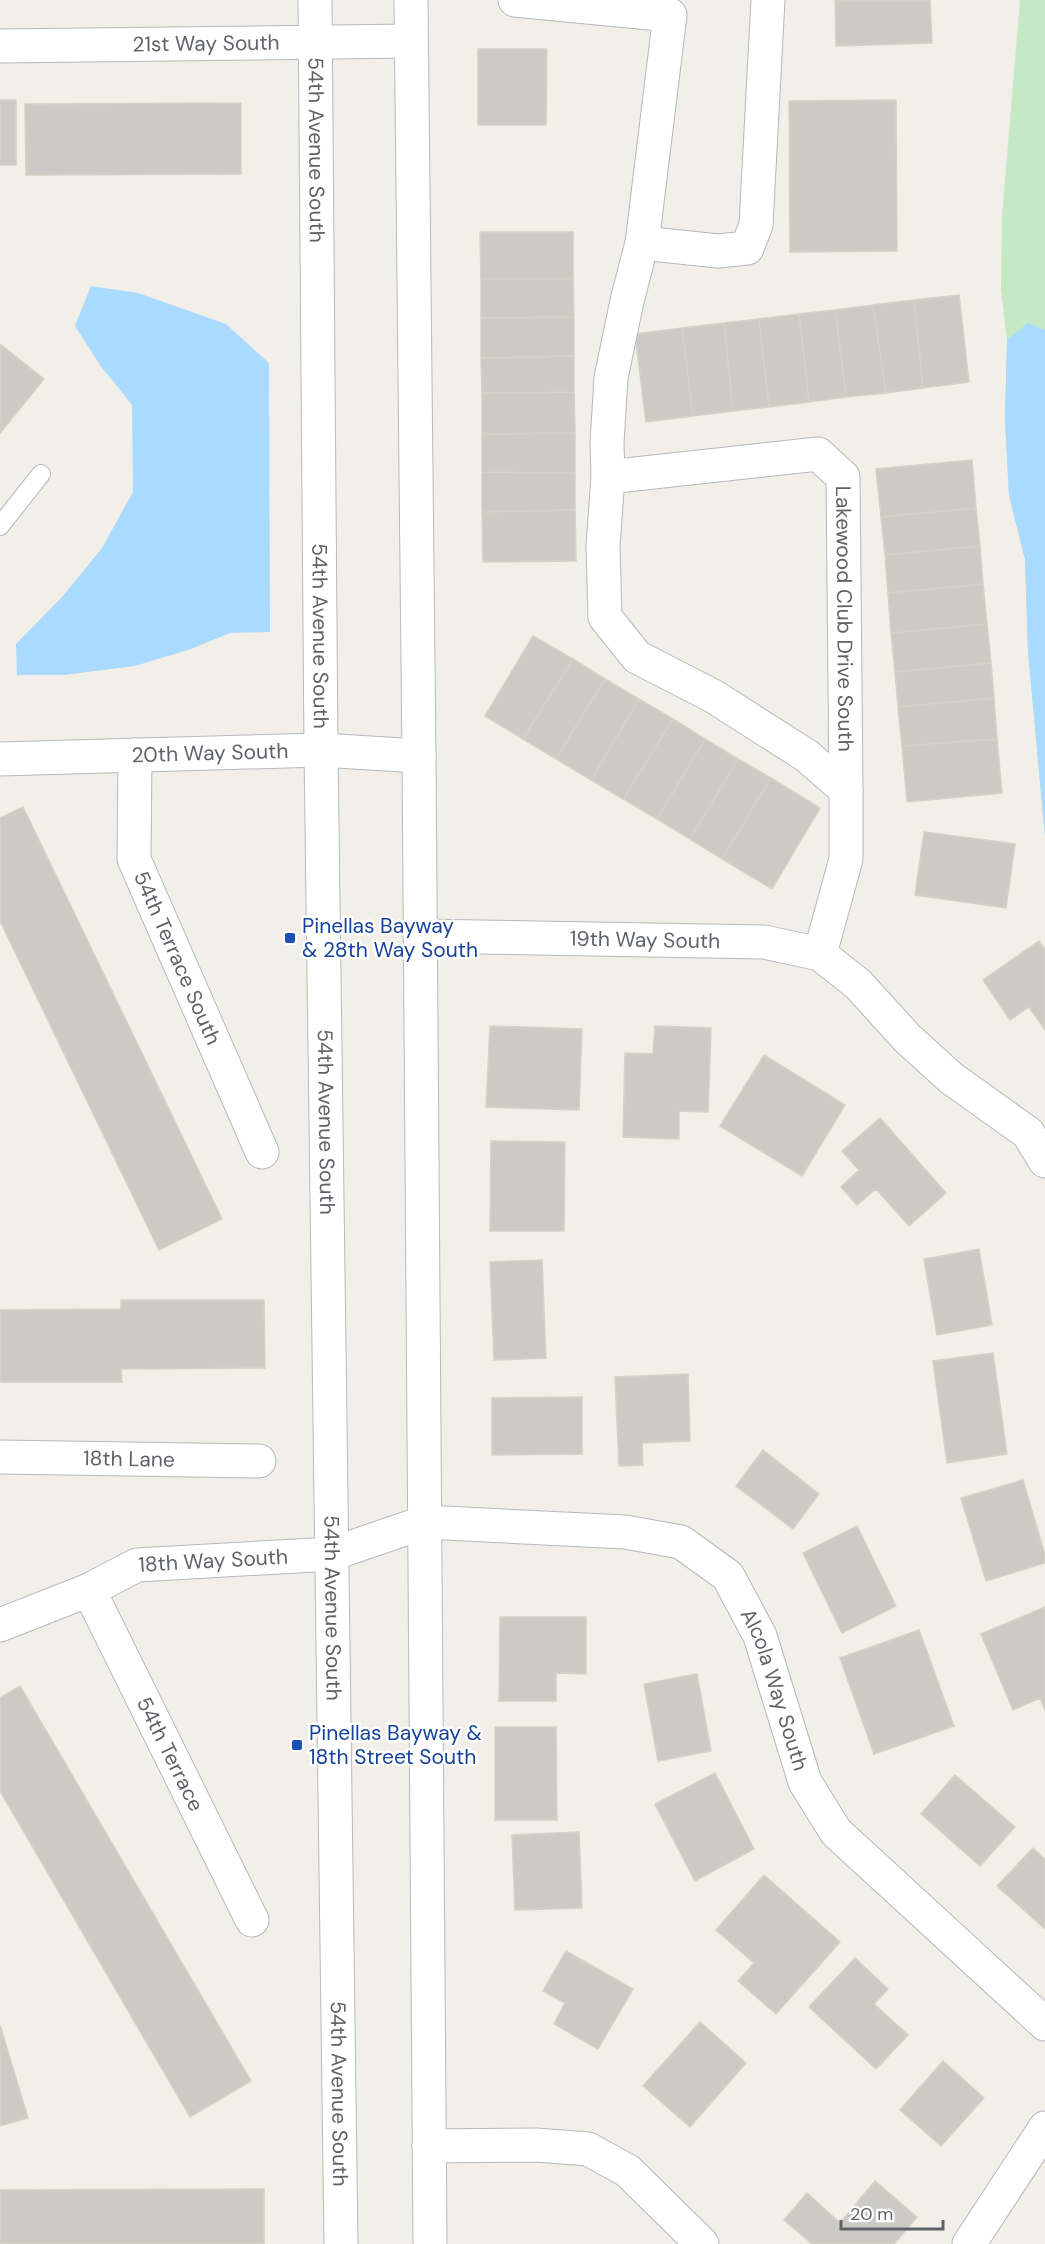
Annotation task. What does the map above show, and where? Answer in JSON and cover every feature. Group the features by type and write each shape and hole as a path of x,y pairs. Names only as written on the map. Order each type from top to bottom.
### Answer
{"street":[{"name":"54th Avenue South","path":"315,0 321,750 341,2244"},
{"path":"411,0 430,2244"},
{"name":"Lakewood Club Drive South","path":"515,0 671,7 642,243 611,378 603,546 605,618 637,657 723,702 807,756 846,790"},
{"path":"642,243 718,251 747,248 756,225 768,0"},
{"name":"21st Way South","path":"0,46 411,41"},
{"name":"Lakewood Club Drive South","path":"608,477 818,454 843,477 846,859 820,954"},
{"name":"20th Way South","path":"0,759 321,750 419,756"},
{"name":"54th Terrace South","path":"135,755 135,859 262,1152"},
{"name":"19th Way South","path":"420,936 764,942 820,954 858,984 907,1038 951,1078 1028,1133 1045,1161"},
{"name":"18th Lane","path":"0,1457 259,1461"},
{"name":"18th Way South","path":"0,1625 89,1590 137,1565 332,1554 425,1522"},
{"name":"Alcola Way South","path":"425,1522 625,1532 681,1542 728,1576 760,1636 806,1782 836,1832 1045,2024"},
{"name":"54th Terrace","path":"89,1590 252,1920"},
{"path":"969,2244 1045,2128"},
{"path":"429,2146 536,2145 588,2149 628,2171 702,2244"}],"lane":[{"path":"0,526 41,474"}],"green space":[{"path":"1020,0 1045,0 1045,836 1028,652 1025,559 1009,496 1005,419 1007,340 1001,289 1002,215"}],"water":[{"path":"91,286 138,293 226,324 269,363 270,632 230,633 191,649 135,666 64,675 17,675 16,644 63,596 102,548 133,492 132,405 100,365 75,326"},
{"path":"1028,323 1045,330 1045,836 1028,652 1025,559 1009,496 1005,419 1007,340"}],"building":[{"path":"835,0 930,0 932,43 836,46"},
{"path":"478,49 547,49 546,125 478,125"},
{"path":"0,100 16,100 16,165 0,165"},
{"path":"896,100 897,251 790,252 789,101"},
{"path":"241,103 241,174 26,175 25,104"},
{"path":"480,232 573,232 573,279 481,279"},
{"path":"481,279 573,279 574,317 481,318"},
{"path":"959,295 969,382 923,388 914,300"},
{"path":"914,300 923,388 886,393 873,305"},
{"path":"873,305 886,393 846,397 835,310"},
{"path":"835,310 846,397 809,402 799,314"},
{"path":"799,314 809,402 769,407 759,319"},
{"path":"574,317 574,356 481,358 481,318"},
{"path":"759,319 769,407 733,411 724,323"},
{"path":"724,323 733,411 693,416 682,328"},
{"path":"682,328 693,416 646,422 635,334"},
{"path":"0,344 44,379 0,433"},
{"path":"574,356 574,392 482,393 481,358"},
{"path":"574,392 575,433 482,434 482,393"},
{"path":"575,433 575,473 482,472 482,434"},
{"path":"972,460 976,508 881,517 876,469"},
{"path":"482,472 575,473 575,510 482,512"},
{"path":"976,508 980,546 885,555 881,517"},
{"path":"575,510 576,561 483,562 482,512"},
{"path":"980,546 983,584 888,593 885,555"},
{"path":"983,584 987,624 891,633 888,593"},
{"path":"987,624 991,663 895,672 891,633"},
{"path":"533,636 573,659 523,739 485,716"},
{"path":"573,659 605,679 556,759 523,739"},
{"path":"991,663 994,698 898,707 895,672"},
{"path":"605,679 639,699 591,780 556,759"},
{"path":"994,698 997,739 902,746 898,707"},
{"path":"639,699 673,719 623,799 591,780"},
{"path":"673,719 705,739 657,819 623,799"},
{"path":"705,739 738,759 690,839 657,819"},
{"path":"997,739 1002,793 907,802 902,746"},
{"path":"738,759 771,778 722,859 690,839"},
{"path":"771,778 820,808 772,889 722,859"},
{"path":"23,807 222,1219 159,1250 0,921 0,818"},
{"path":"924,832 1015,844 1006,908 915,895"},
{"path":"1039,941 1045,949 1045,1030 1029,1007 1010,1020 983,980"},
{"path":"490,1026 582,1029 579,1110 486,1107"},
{"path":"655,1026 711,1028 708,1112 679,1111 679,1139 623,1137 625,1053 653,1054"},
{"path":"764,1055 845,1105 802,1176 720,1126"},
{"path":"880,1118 946,1193 909,1226 876,1189 857,1205 841,1187 859,1170 842,1151"},
{"path":"491,1141 565,1142 564,1231 490,1231"},
{"path":"979,1249 992,1325 937,1335 924,1259"},
{"path":"542,1260 546,1358 494,1360 490,1262"},
{"path":"121,1300 264,1300 265,1368 121,1369 122,1382 0,1382 0,1310 121,1309"},
{"path":"993,1353 1007,1454 947,1463 933,1361"},
{"path":"688,1374 690,1441 642,1443 643,1465 619,1466 615,1377"},
{"path":"582,1397 582,1454 492,1455 492,1398"},
{"path":"763,1450 819,1494 793,1529 736,1486"},
{"path":"1023,1480 1045,1555 1045,1563 986,1581 961,1498"},
{"path":"857,1526 896,1606 842,1633 803,1553"},
{"path":"1045,1607 1045,1710 1040,1698 1013,1710 981,1634"},
{"path":"500,1617 586,1617 586,1674 556,1673 556,1701 499,1701"},
{"path":"919,1630 954,1726 874,1754 840,1658"},
{"path":"697,1674 711,1751 658,1761 644,1684"},
{"path":"20,1686 251,2081 190,2117 0,1791 0,1698"},
{"path":"495,1727 556,1727 557,1820 495,1820"},
{"path":"715,1773 754,1849 695,1881 655,1804"},
{"path":"955,1775 1015,1827 980,1866 921,1814"},
{"path":"579,1832 582,1908 515,1910 512,1835"},
{"path":"1033,1848 1045,1859 1045,1929 997,1886"},
{"path":"764,1875 840,1942 776,2014 738,1981 754,1963 716,1930"},
{"path":"566,1951 633,1989 598,2049 554,2024 565,2003 543,1991"},
{"path":"855,1958 888,1989 874,2004 908,2035 876,2069 809,2007"},
{"path":"700,2022 746,2063 690,2127 643,2086"},
{"path":"0,2025 28,2118 0,2126"},
{"path":"943,2061 984,2098 941,2146 900,2110"},
{"path":"875,2181 917,2217 894,2244 812,2244 784,2220 807,2193 840,2223"},
{"path":"264,2189 264,2244 0,2244 0,2190"}],"place":[{"name":"Pinellas Bayway & 28th Way South","path":"290,938"},
{"name":"Pinellas Bayway & 18th Street South","path":"297,1745"}]}
